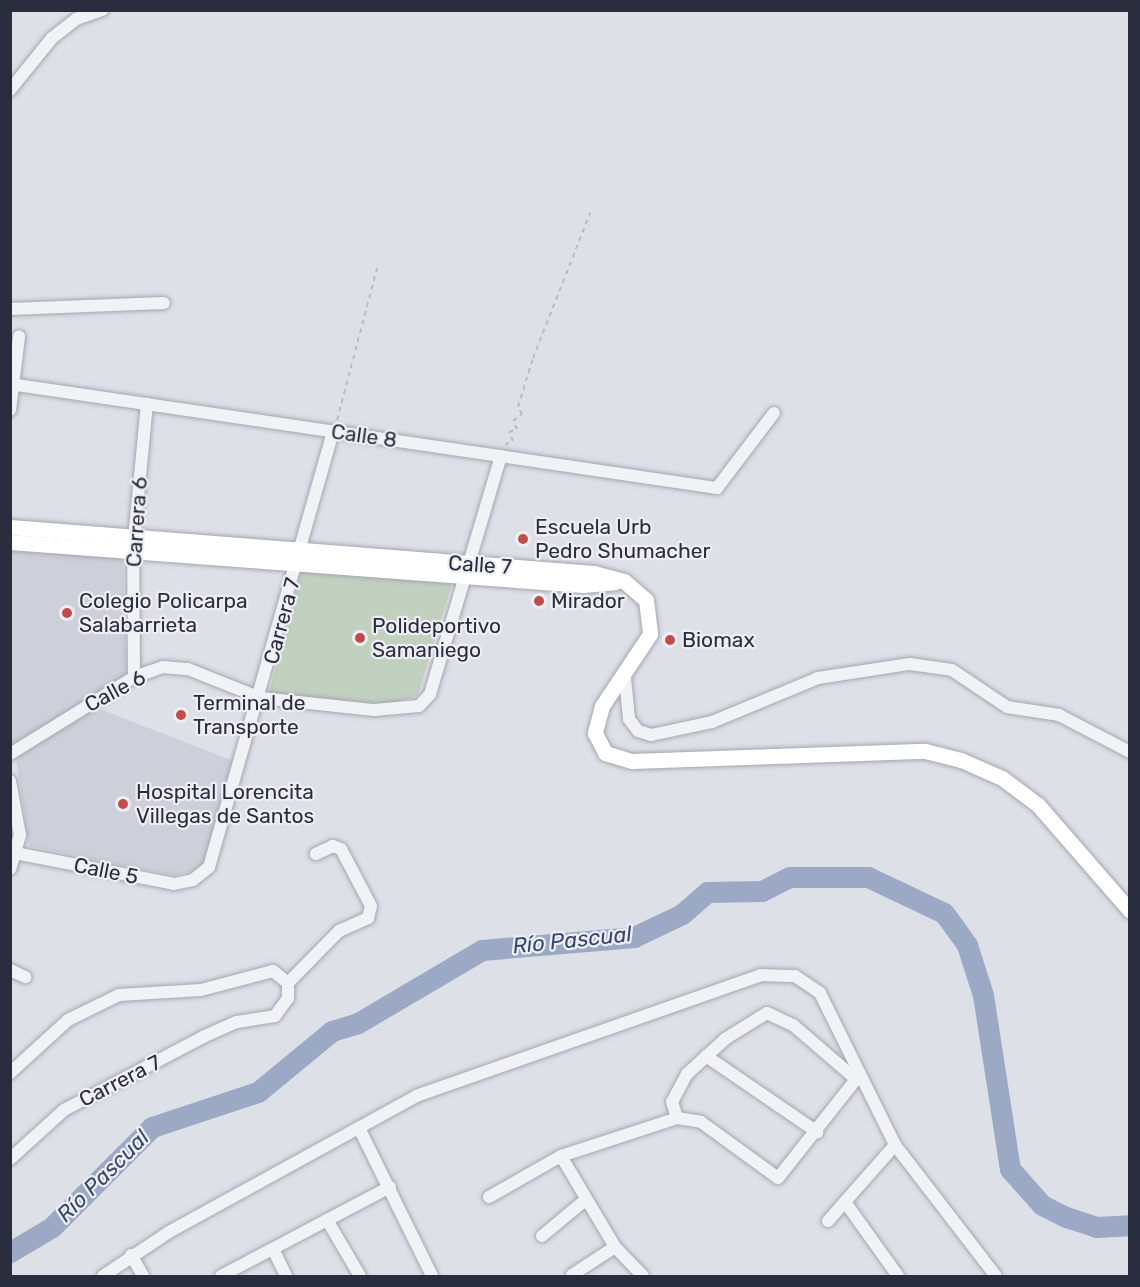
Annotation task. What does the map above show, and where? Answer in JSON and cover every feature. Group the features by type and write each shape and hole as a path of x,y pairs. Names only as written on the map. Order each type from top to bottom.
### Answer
{"main road":[{"name":"Calle 7","path":"10,527 133,542 465,571 594,573 624,581 646,600 650,618 650,634 625,678"},
{"name":"Calle 7","path":"10,542 133,542"},
{"path":"625,678 602,706 595,733 605,753 632,761 925,751 1002,778 1038,805 1130,911"}],"street":[{"path":"10,90 52,38 76,19 102,10"},
{"path":"10,309 164,303"},
{"path":"10,410 19,337"},
{"name":"Calle 8","path":"13,384 717,488 774,413"},
{"name":"Carrera 6","path":"134,677 133,542 147,404"},
{"name":"Carrera 7","path":"201,876 218,845 261,698 333,432"},
{"name":"Calle 6","path":"10,754 134,677 164,667 188,669 261,698 374,710 419,706 430,694 501,456"},
{"path":"625,678 629,719 638,731 651,735 712,722 818,678 910,664 952,670 1007,707 1059,715 1130,752"},
{"path":"10,782 20,835 10,869"},
{"path":"10,1073 68,1020 118,995 201,990 273,971 288,983 339,931 368,918 371,906 341,849 333,846 316,854"},
{"name":"Calle 5","path":"14,853 174,884 201,876"},
{"path":"10,970 26,977"},
{"path":"103,1276 131,1255 416,1096 762,975 795,976 820,993 858,1077 895,1145 996,1276"},
{"name":"Carrera 7","path":"10,1159 63,1110 226,1027 275,1016 288,998 288,983"},
{"path":"677,1118 672,1102 678,1085 706,1056 750,1022 775,1014 858,1077"},
{"path":"706,1056 817,1132"},
{"path":"489,1197 561,1156 677,1118 700,1122 778,1178 817,1132 858,1077"},
{"path":"359,1128 432,1276"},
{"path":"828,1221 895,1145"},
{"path":"561,1156 584,1201 615,1247 643,1276"},
{"path":"221,1276 390,1187"},
{"path":"542,1236 584,1201"},
{"path":"845,1202 898,1276"},
{"path":"327,1221 360,1276"},
{"path":"572,1275 615,1247"},
{"path":"273,1249 286,1276"},
{"path":"131,1255 143,1276"}],"path":[{"path":"501,456 510,451 505,445 513,441 509,432 517,429 513,421 522,414 518,407 533,358 590,213"},
{"path":"333,432 378,265"}],"shaded area":[{"name":"Colegio Policarpa Salabarrieta","path":"10,545 123,552 126,675 11,748"},
{"name":"Hospital Lorencita Villegas de Santos","path":"97,708 236,762 207,858 198,870 172,875 29,846 16,758"}],"green space":[{"name":"Polideportivo Samaniego","path":"302,569 453,581 418,695 388,706 268,696"}],"waterway":[{"name":"Río Pascual","path":"10,1252 52,1227 152,1127 258,1092 332,1031 358,1023 482,950 634,937 682,914 707,892 762,891 790,877 868,877 944,913 967,945 983,995 1010,1169 1042,1205 1066,1217 1096,1227 1130,1225"}],"place":[{"name":"Escuela Urb Pedro Shumacher","path":"523,539"},
{"name":"Mirador","path":"539,601"},
{"name":"Colegio Policarpa Salabarrieta","path":"67,613"},
{"name":"Polideportivo Samaniego","path":"360,638"},
{"name":"Biomax","path":"670,640"},
{"name":"Terminal de Transporte","path":"181,715"},
{"name":"Hospital Lorencita Villegas de Santos","path":"123,804"}]}
